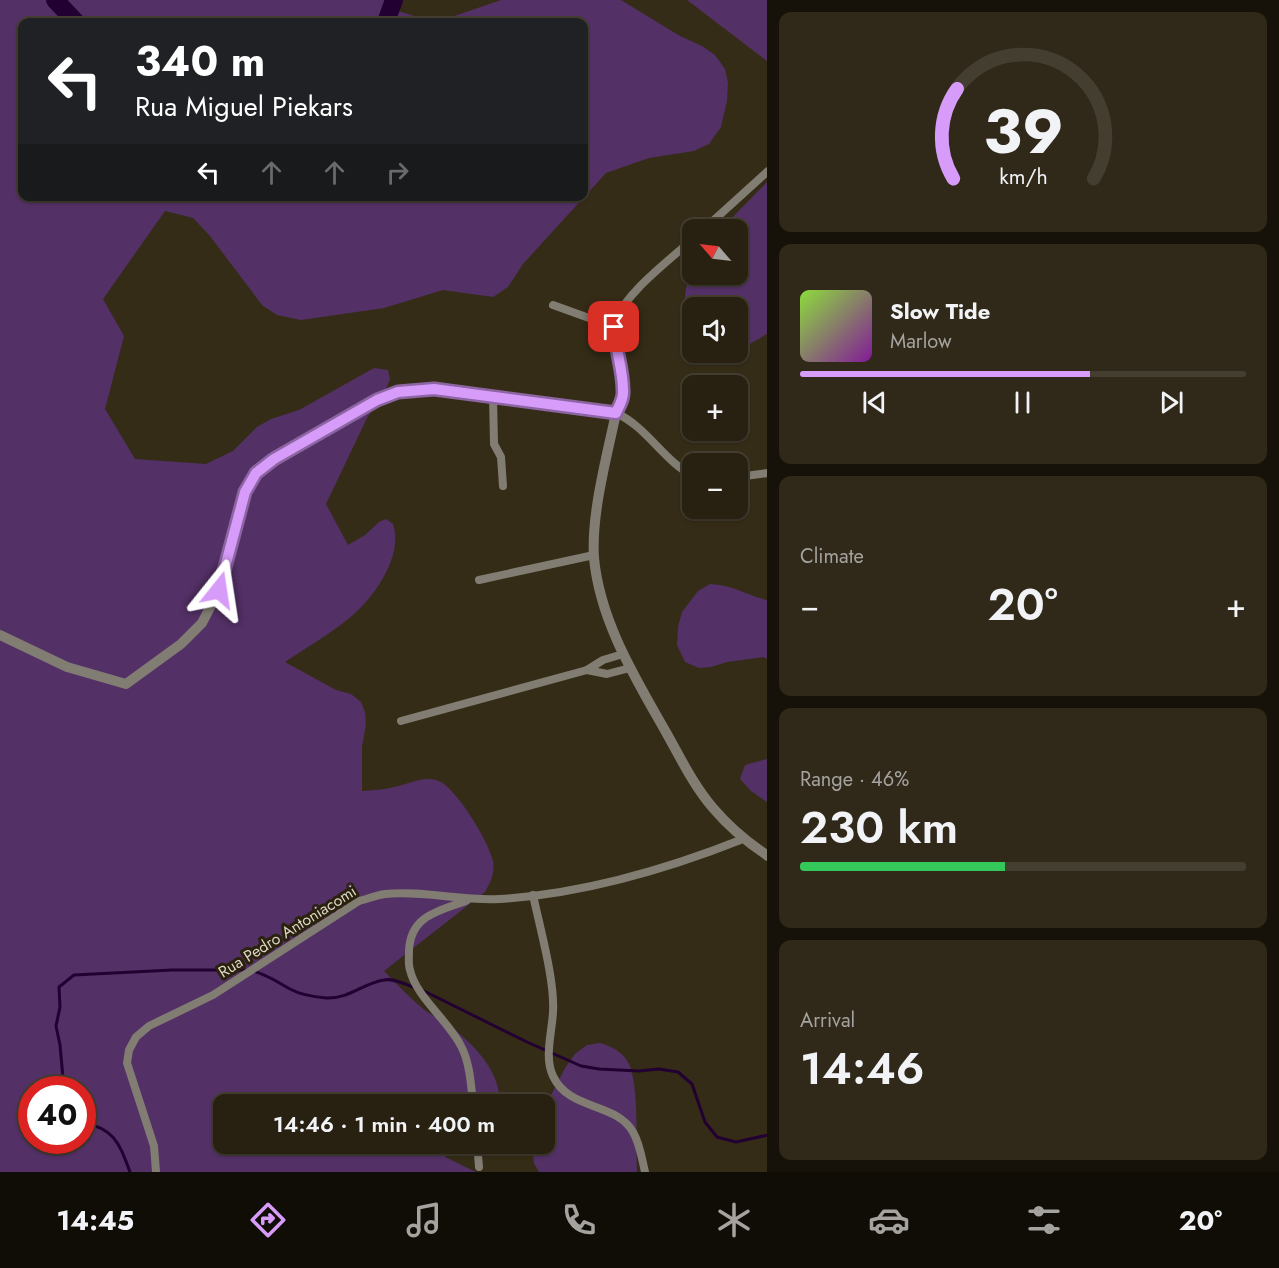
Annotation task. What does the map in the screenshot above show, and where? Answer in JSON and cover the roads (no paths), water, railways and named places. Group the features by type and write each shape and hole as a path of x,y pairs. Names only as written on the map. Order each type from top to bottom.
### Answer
{"street":[{"path":"715,219 767,172"},
{"path":"682,249 631,295 620,309 614,327 623,390 622,400 616,413 597,513 594,555 597,578 604,606 623,654 688,772 711,807 743,839 767,855"},
{"path":"553,305 614,327"},
{"path":"0,635 67,667 126,684 181,644 202,623 219,590 245,492 256,473 274,459 377,400 398,392 434,389 616,413 628,419 682,470"},
{"path":"493,396 494,444 501,457 503,486"},
{"path":"748,476 767,473"},
{"path":"479,580 594,555"},
{"path":"401,721 587,670 603,660 623,654"},
{"path":"587,670 607,674 630,668"},
{"name":"Rua Pedro Antoniacomi","path":"156,1172 154,1146 127,1063 129,1050 136,1037 149,1026 213,995 359,901 384,894 469,900 572,891 606,884 710,852 743,839"},
{"path":"533,895 550,977 554,1009 549,1060 552,1076 562,1090 576,1101 624,1121 633,1132 645,1172"},
{"path":"469,900 430,915 416,926 410,946 409,969 415,985 462,1047 468,1065 472,1094"},
{"path":"478,1154 479,1167"}],"waterway":[{"path":"55,0 72,18"},
{"path":"387,18 394,0"},
{"path":"63,1076 56,1026 60,1007 59,987 74,975 172,970 246,970"},
{"path":"253,971 299,993 321,998 335,998 369,984 388,980 415,988"},
{"path":"424,991 581,1066 599,1069 639,1071 659,1069 678,1072 692,1084 705,1122 717,1137 736,1142 767,1135"},
{"path":"96,1126 109,1133 119,1145 130,1172"}]}
